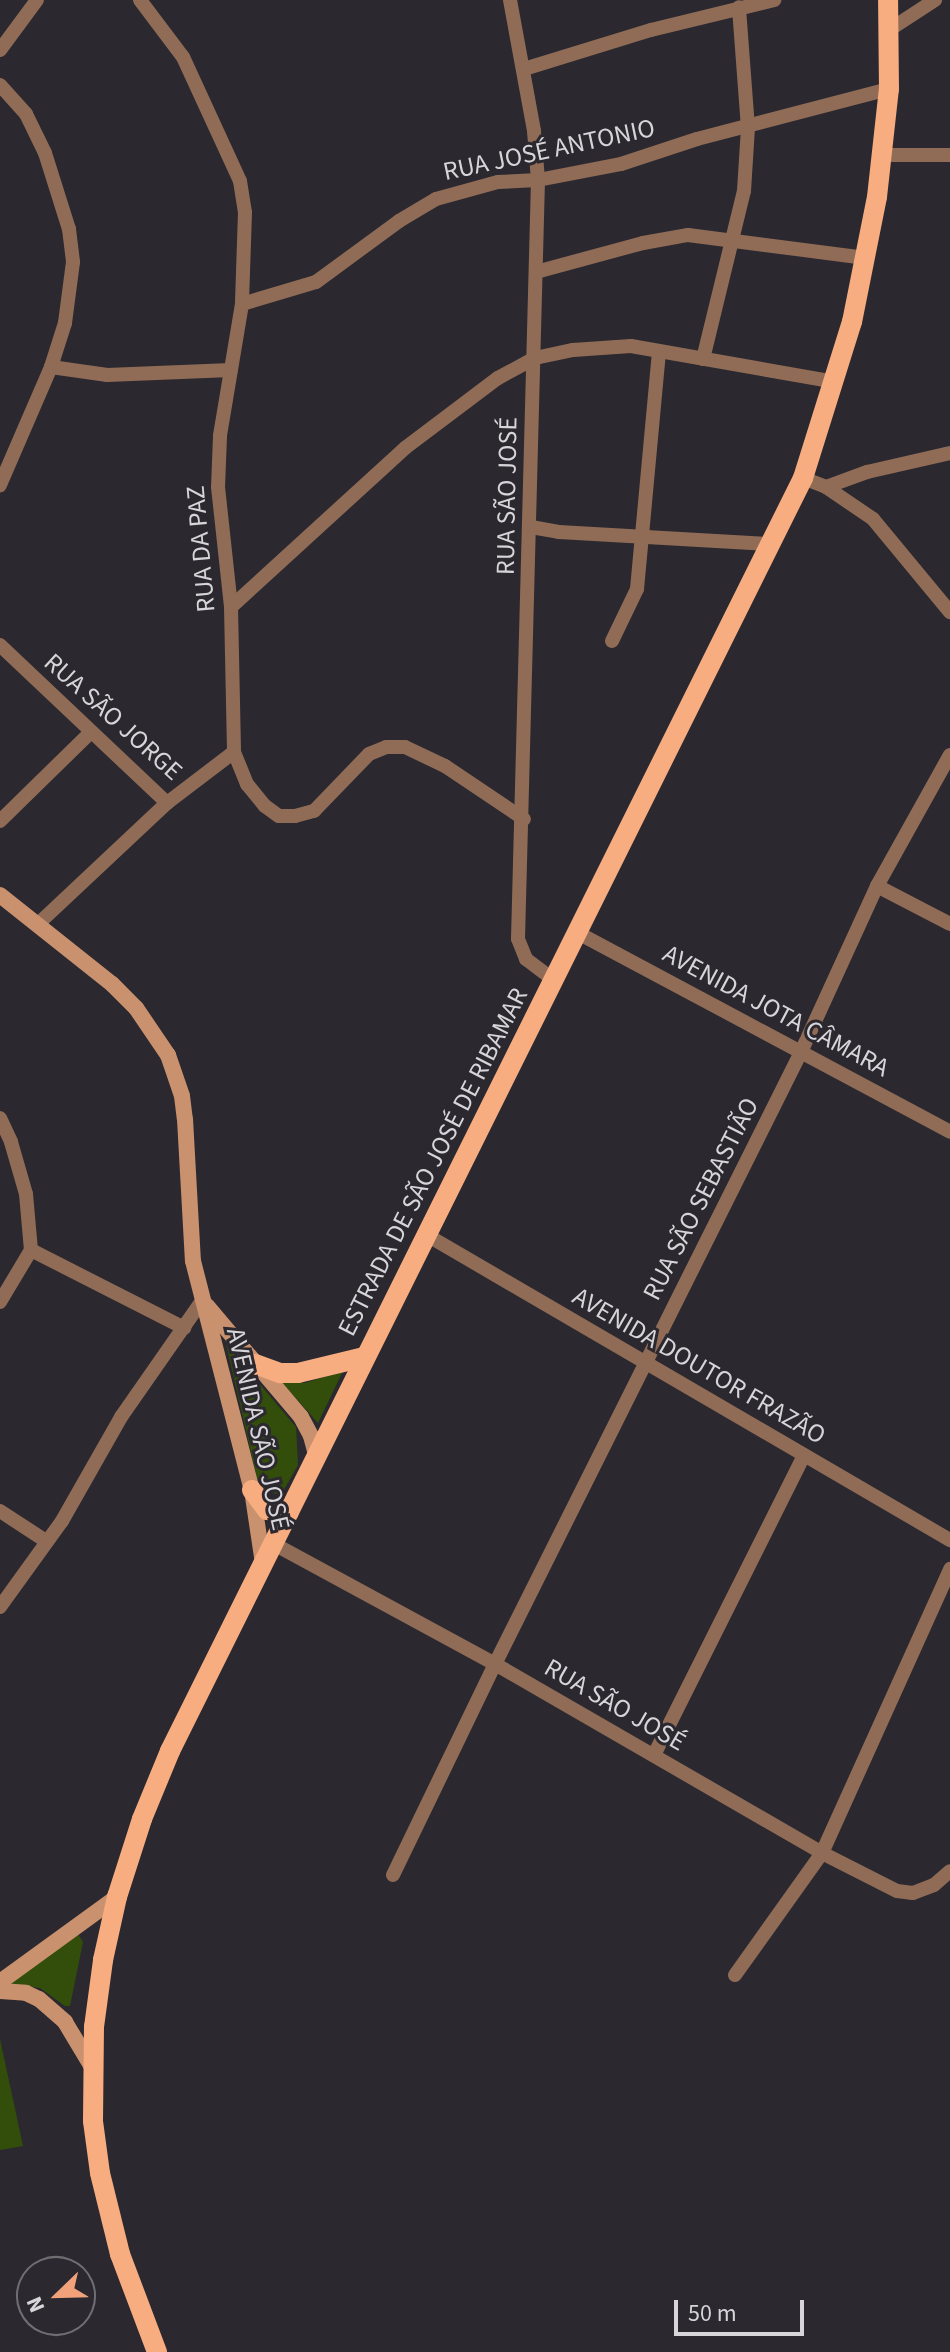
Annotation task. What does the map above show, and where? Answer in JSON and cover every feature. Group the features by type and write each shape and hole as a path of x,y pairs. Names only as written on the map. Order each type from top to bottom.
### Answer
{"main road":[{"name":"ESTRADA DE SÃO JOSÉ DE RIBAMAR","path":"157,2352 120,2254 100,2173 93,2121 92,2067 103,1960 117,1897 142,1819 170,1751 803,478 835,382 866,258 883,155 889,89 888,0"},
{"path":"255,1364 280,1373 298,1373 364,1357"},
{"path":"252,1490 267,1510 289,1512"}],"street":[{"path":"0,50 37,0"},
{"name":"RUA DA PAZ","path":"140,0 183,57 240,181 245,212 242,304 220,436 218,487 231,607 234,752 247,784 265,806 279,816 314,811 369,754 386,747 405,747 445,766 524,819"},
{"name":"RUA SÃO JOSÉ","path":"510,0 524,69 538,180 524,819 518,939 526,959 554,980"},
{"path":"524,69 739,7 774,0"},
{"path":"889,30 935,0"},
{"path":"703,359 744,191 748,128 739,7"},
{"path":"0,85 26,114 45,153 69,229 71,277 65,323 51,367 0,485"},
{"name":"RUA JOSÉ ANTONIO","path":"242,304 316,282 399,221 436,199 498,182 538,180 621,164 697,139 889,89"},
{"path":"883,155 950,155"},
{"path":"536,272 688,235 866,258"},
{"path":"231,607 405,448 498,378 535,358 573,350 631,346 835,382"},
{"path":"612,641 637,589 659,353"},
{"path":"51,367 107,375 231,370"},
{"path":"826,487 867,472 950,453"},
{"path":"803,478 826,487 873,519 950,612"},
{"path":"531,527 559,532 770,544"},
{"name":"RUA SÃO JORGE","path":"0,645 167,803 234,752"},
{"path":"0,821 91,732"},
{"name":"RUA SÃO SEBASTIÃO","path":"393,1875 801,1052 877,886 950,755"},
{"path":"38,924 167,803"},
{"path":"877,886 950,924"},
{"name":"AVENIDA SÃO JOSÉ","path":"0,895 136,1008 168,1055 182,1096 191,1244 202,1301 252,1490 263,1568"},
{"name":"AVENIDA JOTA CÂMARA","path":"578,933 950,1132"},
{"path":"0,1118 11,1142 26,1194 31,1250 0,1302"},
{"name":"AVENIDA DOUTOR FRAZÃO","path":"425,1234 950,1540"},
{"path":"31,1250 184,1328"},
{"path":"0,1607 62,1521 121,1417 202,1301"},
{"name":"AVENIDA SÃO JOSÉ","path":"202,1301 306,1425 317,1458"},
{"path":"654,1755 804,1455"},
{"path":"0,1511 46,1541"},
{"name":"RUA SÃO JOSÉ","path":"274,1544 495,1664 822,1853 897,1891 913,1893 934,1885 950,1871"},
{"path":"735,1975 822,1853 950,1569"},
{"path":"0,1982 117,1897"},
{"path":"0,1991 26,1993 54,2011 92,2067"}],"green space":[{"path":"226,1344 296,1427 298,1465 281,1495 265,1491 257,1478"},
{"path":"343,1371 318,1423 280,1380 305,1383"},
{"path":"78,1934 83,1942 70,2006 65,2006 40,1988 10,1984"},
{"path":"0,2039 23,2146 0,2150"}]}
